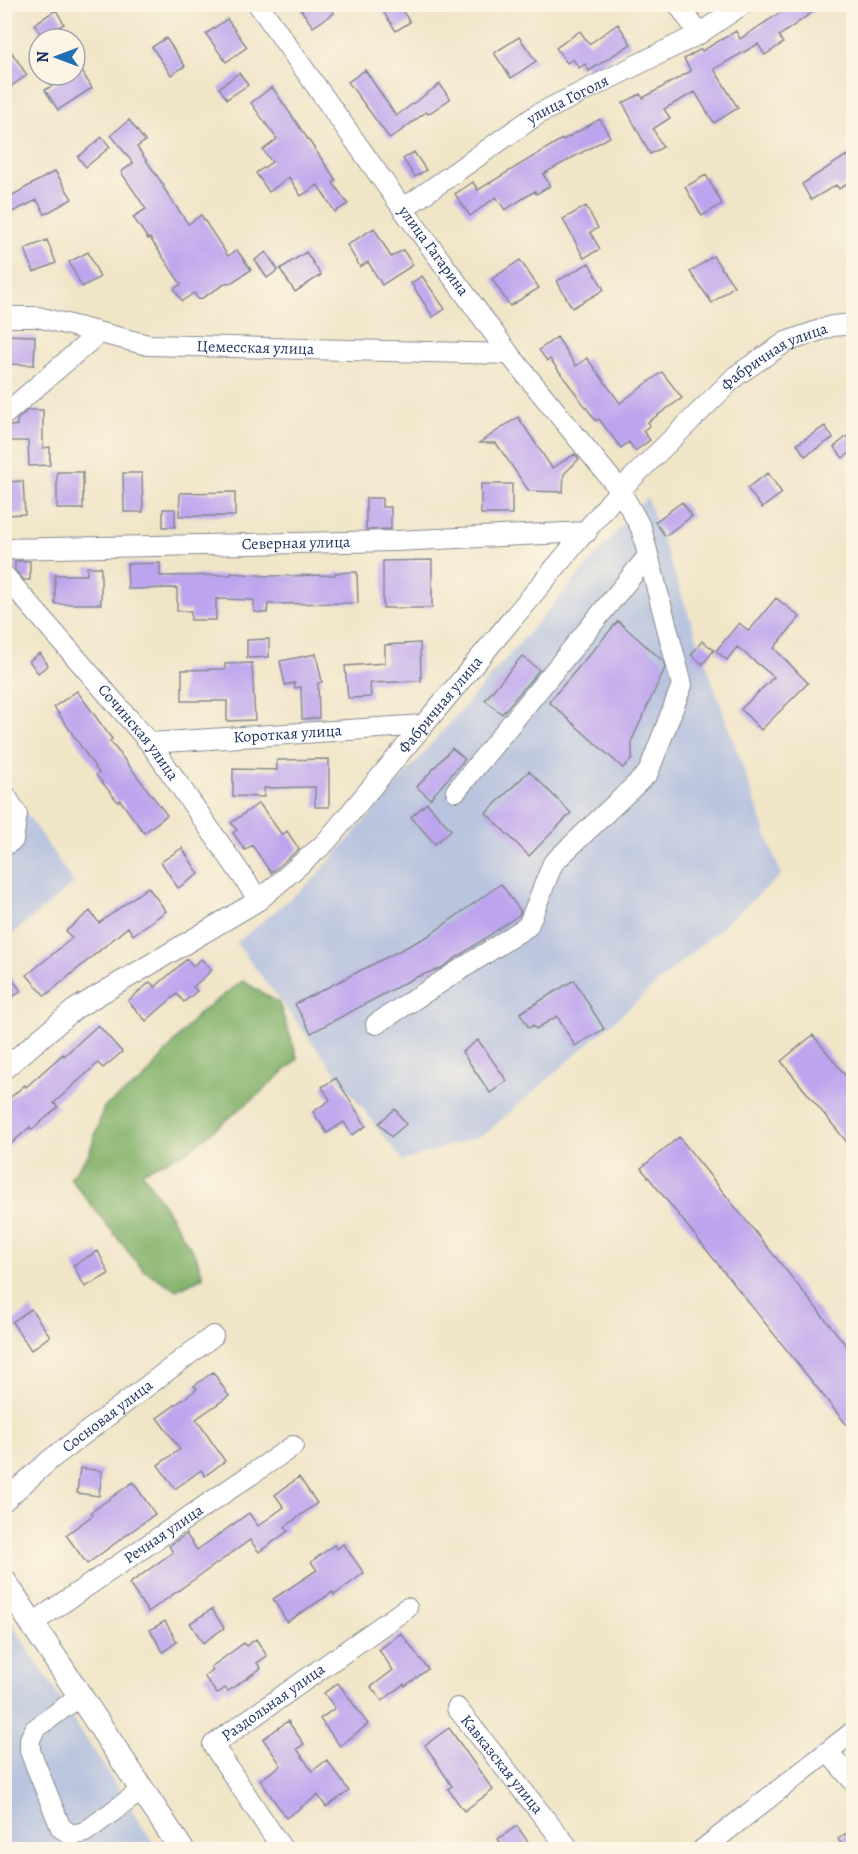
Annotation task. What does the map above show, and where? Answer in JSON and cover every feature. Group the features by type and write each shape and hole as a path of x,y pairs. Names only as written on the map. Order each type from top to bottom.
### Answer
{"main road":[{"path":"4,1581 182,1850"}],"street":[{"name":"улица Гагарина","path":"258,4 509,354 620,490 641,528 682,685 648,773 553,863 528,926 376,1024"},
{"path":"678,4 699,34"},
{"name":"улица Гоголя","path":"403,209 538,114 699,34 742,4"},
{"name":"Цемесская улица","path":"4,317 38,317 148,345 509,354"},
{"name":"Фабричная улица","path":"4,1069 75,1009 259,900 325,843 620,490 737,375 786,342 832,326 854,324"},
{"path":"4,414 99,333"},
{"name":"Северная улица","path":"4,549 395,542 587,532"},
{"path":"456,791 648,556"},
{"name":"Сочинская улица","path":"4,575 150,742 259,900"},
{"name":"Короткая улица","path":"150,742 424,726"},
{"path":"4,793 17,814 13,840 4,846"},
{"name":"Сосновая улица","path":"4,1501 51,1459 213,1336"},
{"name":"Речная улица","path":"33,1623 293,1446"},
{"name":"Раздольная улица","path":"283,1850 213,1745 407,1608"},
{"path":"80,1696 35,1729 30,1739 30,1751 62,1828 72,1835 86,1832 142,1790"},
{"name":"Кавказская улица","path":"457,1708 570,1850"},
{"path":"702,1850 854,1731"},
{"path":"828,1752 854,1782"}],"shaded area":[{"path":"647,497 781,875 485,1134 403,1161 236,943 313,880"},
{"path":"4,781 74,883 5,940 4,940"},
{"path":"5,1613 157,1849 5,1849"}],"green space":[{"path":"243,981 279,1003 298,1059 189,1150 142,1172 197,1258 203,1277 176,1290 142,1269 70,1178 89,1154 104,1107 143,1080 198,1014"}],"building":[{"path":"297,4 328,4 334,13 313,27"},
{"path":"378,4 398,4 410,22 396,31"},
{"path":"793,4 824,4 779,36 783,43 765,55 758,44 714,69 738,108 714,123 695,92 664,109 670,118 653,129 663,147 650,154 623,103 640,94 643,98 691,71 684,59 701,49 702,51 736,31 740,39"},
{"path":"56,10 64,24 59,27 36,27 34,24"},
{"path":"227,19 247,47 226,62 206,34"},
{"path":"618,24 631,44 589,71 585,64 579,68 573,59 567,63 556,48 580,31 589,44"},
{"path":"519,37 536,61 511,78 494,53"},
{"path":"166,38 185,66 171,75 152,47"},
{"path":"4,41 27,75 10,87 4,79"},
{"path":"365,70 396,116 440,84 450,99 428,114 426,112 390,139 348,82"},
{"path":"239,73 248,85 227,99 219,88"},
{"path":"87,80 92,88 58,110 45,90 50,87 87,87"},
{"path":"272,87 336,180 333,183 348,204 335,212 318,185 301,196 289,177 269,192 256,173 272,162 263,150 277,139 251,103"},
{"path":"600,119 610,137 543,174 550,186 536,194 535,191 505,210 496,197 470,216 455,194 473,182 478,190 562,139"},
{"path":"129,120 145,141 137,147 188,224 201,215 228,256 237,250 251,270 199,300 194,293 182,301 174,289 181,284 133,217 146,209 121,172 133,163 111,135"},
{"path":"102,137 110,147 86,167 78,157"},
{"path":"414,152 426,170 415,177 403,159"},
{"path":"847,155 854,165 854,179 839,189 836,185 811,200 802,184"},
{"path":"55,171 72,199 45,214 37,200 4,216 4,200"},
{"path":"706,175 722,204 702,216 685,187"},
{"path":"586,206 598,228 590,232 600,249 584,258 563,219"},
{"path":"374,228 391,257 403,250 413,265 382,285 368,262 360,267 347,245"},
{"path":"47,240 56,263 34,272 25,249"},
{"path":"88,252 100,277 82,287 69,262"},
{"path":"266,252 278,270 267,278 255,260"},
{"path":"306,252 321,275 295,292 280,269"},
{"path":"713,256 734,286 712,303 690,272"},
{"path":"520,260 539,288 510,306 492,279"},
{"path":"589,263 604,290 572,308 557,281"},
{"path":"422,276 445,309 433,317 411,283"},
{"path":"6,335 35,336 34,365 5,364"},
{"path":"557,337 576,366 587,358 620,403 662,372 682,398 648,422 650,425 643,431 650,440 635,451 629,442 621,448 599,419 596,421 550,359 547,361 539,350"},
{"path":"28,410 43,410 43,448 50,447 50,465 29,466 28,441 4,441 4,427 17,425 17,420"},
{"path":"518,417 552,468 575,454 579,459 564,474 563,492 529,491 496,443 479,443"},
{"path":"825,426 833,438 805,456 797,444"},
{"path":"847,436 854,444 854,450 843,458 834,447"},
{"path":"57,472 83,472 83,509 57,509"},
{"path":"123,473 142,473 143,512 124,512"},
{"path":"768,473 782,493 762,508 747,488"},
{"path":"23,481 25,514 4,515 4,482"},
{"path":"481,484 512,484 512,514 481,514"},
{"path":"235,492 235,516 179,516 180,493"},
{"path":"366,498 382,498 382,507 391,507 391,529 366,530"},
{"path":"682,502 692,516 665,536 655,522"},
{"path":"163,509 175,509 175,527 163,527"},
{"path":"432,560 432,608 383,608 383,561"},
{"path":"15,561 30,561 30,580 24,580 15,570"},
{"path":"160,563 160,576 231,575 231,573 268,576 335,575 335,573 357,572 358,603 268,604 267,613 254,612 254,600 216,599 216,620 191,620 191,611 177,611 177,588 128,589 127,564"},
{"path":"87,567 101,567 101,604 55,604 55,575 87,575"},
{"path":"776,598 800,617 774,648 808,683 761,730 741,709 774,677 737,647 727,660 716,651 739,623 749,631"},
{"path":"618,621 664,662 665,668 632,740 632,759 623,768 549,702"},
{"path":"269,639 269,657 247,658 247,640"},
{"path":"702,641 714,650 703,664 691,655"},
{"path":"420,643 421,681 370,683 371,697 348,698 345,666 385,663 385,645"},
{"path":"40,653 48,665 38,673 29,661"},
{"path":"316,654 322,682 318,683 319,718 302,719 301,687 295,688 294,683 285,685 280,661"},
{"path":"522,656 539,670 502,714 485,700"},
{"path":"252,663 255,720 227,721 227,701 182,701 182,670 225,669 225,664"},
{"path":"77,691 112,739 110,741 167,815 144,833 120,800 118,802 96,775 99,773 54,707"},
{"path":"452,748 465,759 430,799 417,787"},
{"path":"329,759 329,807 315,807 315,787 264,788 264,797 233,796 233,769 277,770 277,760"},
{"path":"529,771 571,813 529,856 486,813"},
{"path":"259,803 282,835 287,831 299,849 271,873 252,845 245,850 233,833 237,830 231,823"},
{"path":"427,803 451,830 435,844 411,817"},
{"path":"182,848 199,874 178,888 161,862"},
{"path":"501,884 521,912 519,915 441,968 414,978 311,1033 295,1004 428,936"},
{"path":"148,887 166,911 133,935 128,927 45,996 27,975 72,938 66,931 90,911 99,923"},
{"path":"187,959 193,966 201,959 212,970 193,987 197,991 184,1002 177,994 146,1021 128,1001 150,982 155,987"},
{"path":"4,968 21,991 4,1003"},
{"path":"574,980 604,1029 575,1046 557,1016 536,1029 533,1025 529,1028 520,1013"},
{"path":"98,1025 122,1052 103,1068 98,1063 54,1103 58,1107 4,1150 4,1103 63,1054 64,1056"},
{"path":"813,1035 854,1086 854,1151 781,1061"},
{"path":"478,1040 507,1081 490,1093 462,1052"},
{"path":"336,1078 366,1126 352,1135 344,1122 327,1133 313,1112 330,1100 322,1087"},
{"path":"395,1109 406,1124 391,1137 379,1123"},
{"path":"679,1137 854,1355 854,1434 641,1168"},
{"path":"98,1251 109,1274 85,1287 73,1265"},
{"path":"31,1309 50,1336 31,1350 12,1322"},
{"path":"213,1372 229,1396 196,1419 225,1461 205,1476 201,1470 175,1489 158,1465 180,1449 157,1418 197,1389 194,1386"},
{"path":"80,1468 102,1471 99,1496 77,1493"},
{"path":"299,1477 317,1503 285,1527 288,1531 259,1552 250,1540 148,1612 129,1584 173,1552 169,1546 186,1534 197,1550 249,1513 258,1526 284,1507 275,1495"},
{"path":"133,1482 155,1514 87,1564 66,1535 93,1515 91,1512"},
{"path":"343,1544 364,1573 334,1595 333,1592 287,1622 273,1599 317,1570 311,1562 334,1545 337,1549"},
{"path":"212,1609 224,1628 203,1643 190,1623"},
{"path":"165,1621 177,1642 163,1652 150,1630"},
{"path":"401,1633 428,1669 382,1701 371,1687 393,1670 379,1650"},
{"path":"256,1639 267,1656 257,1663 261,1668 228,1691 225,1688 217,1694 204,1676 213,1670 211,1667 244,1643 246,1646"},
{"path":"338,1683 368,1724 340,1746 320,1719 335,1708 324,1693"},
{"path":"288,1721 304,1744 297,1749 312,1771 327,1760 349,1791 326,1807 318,1795 286,1818 260,1780 281,1765 263,1739"},
{"path":"449,1728 493,1790 464,1811 448,1789 452,1786 425,1745"},
{"path":"517,1826 528,1842 517,1850 506,1850 498,1839"},
{"path":"854,1828 854,1850 846,1850 838,1839"}]}
